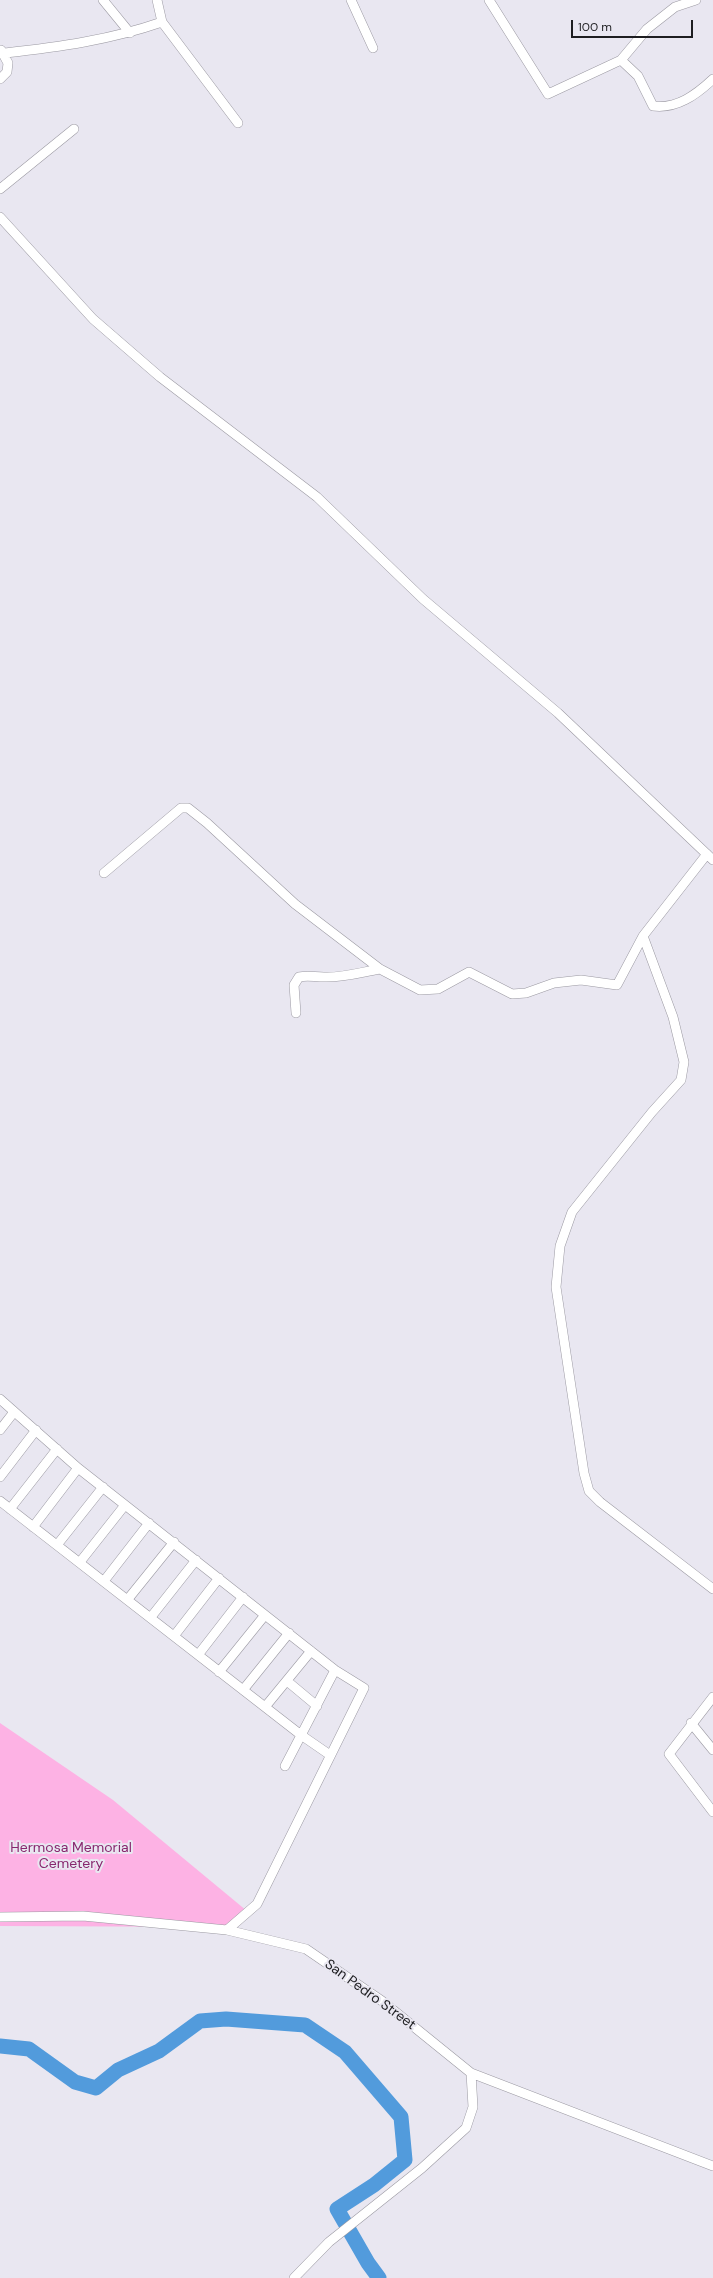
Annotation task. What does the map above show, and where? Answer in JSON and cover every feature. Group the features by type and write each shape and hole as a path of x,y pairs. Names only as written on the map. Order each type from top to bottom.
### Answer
{"street":[{"path":"103,0 130,33"},
{"path":"157,0 162,22 238,122"},
{"path":"351,0 373,48"},
{"path":"489,0 548,94 621,60 652,25 675,7 696,0"},
{"path":"0,79 8,72 8,63 2,51 81,44 130,33 162,22"},
{"path":"621,60 638,76 653,106 665,108 695,96 713,79"},
{"path":"0,189 74,129"},
{"path":"0,217 94,319 160,378 317,497 423,599 558,713 710,857 643,936 617,985 581,980 554,983 526,993 512,994 469,972 438,989 420,990 380,969 295,904 207,823 188,808 181,808 104,873"},
{"path":"643,936 672,1017 684,1062 681,1080 652,1112 572,1212 560,1246 556,1287 584,1473 590,1491 600,1502 713,1589"},
{"path":"296,1013 294,985 299,977 308,974 323,978 380,969"},
{"path":"0,1399 78,1468 335,1670 364,1688 257,1904 227,1930"},
{"path":"0,1430 14,1412"},
{"path":"0,1477 36,1430"},
{"path":"10,1509 56,1449"},
{"path":"33,1527 78,1468"},
{"path":"58,1545 103,1487"},
{"path":"0,1501 128,1599 301,1736 330,1755"},
{"path":"80,1562 125,1505"},
{"path":"104,1581 149,1523"},
{"path":"128,1599 174,1542"},
{"path":"151,1617 196,1560"},
{"path":"174,1636 219,1578"},
{"path":"198,1655 243,1597"},
{"path":"219,1672 265,1615"},
{"path":"244,1690 288,1633"},
{"path":"265,1707 311,1651"},
{"path":"285,1766 335,1670"},
{"path":"287,1681 317,1706"},
{"path":"713,1697 691,1723 669,1754 713,1812"},
{"path":"691,1723 713,1750"},
{"name":"San Pedro Street","path":"0,1917 83,1916 227,1930 306,1949 382,2002 471,2073 713,2166"},
{"path":"294,2278 329,2242 422,2168 466,2128 473,2107 471,2073"}],"green space":[{"name":"Hermosa Memorial Cemetery","path":"0,1723 113,1800 247,1911 230,1927 0,1926"}],"waterway":[{"path":"0,2046 29,2049 75,2082 96,2088 118,2070 159,2051 200,2021 226,2019 305,2025 345,2052 401,2117 405,2160 374,2185 337,2209 368,2263 379,2278"}]}
